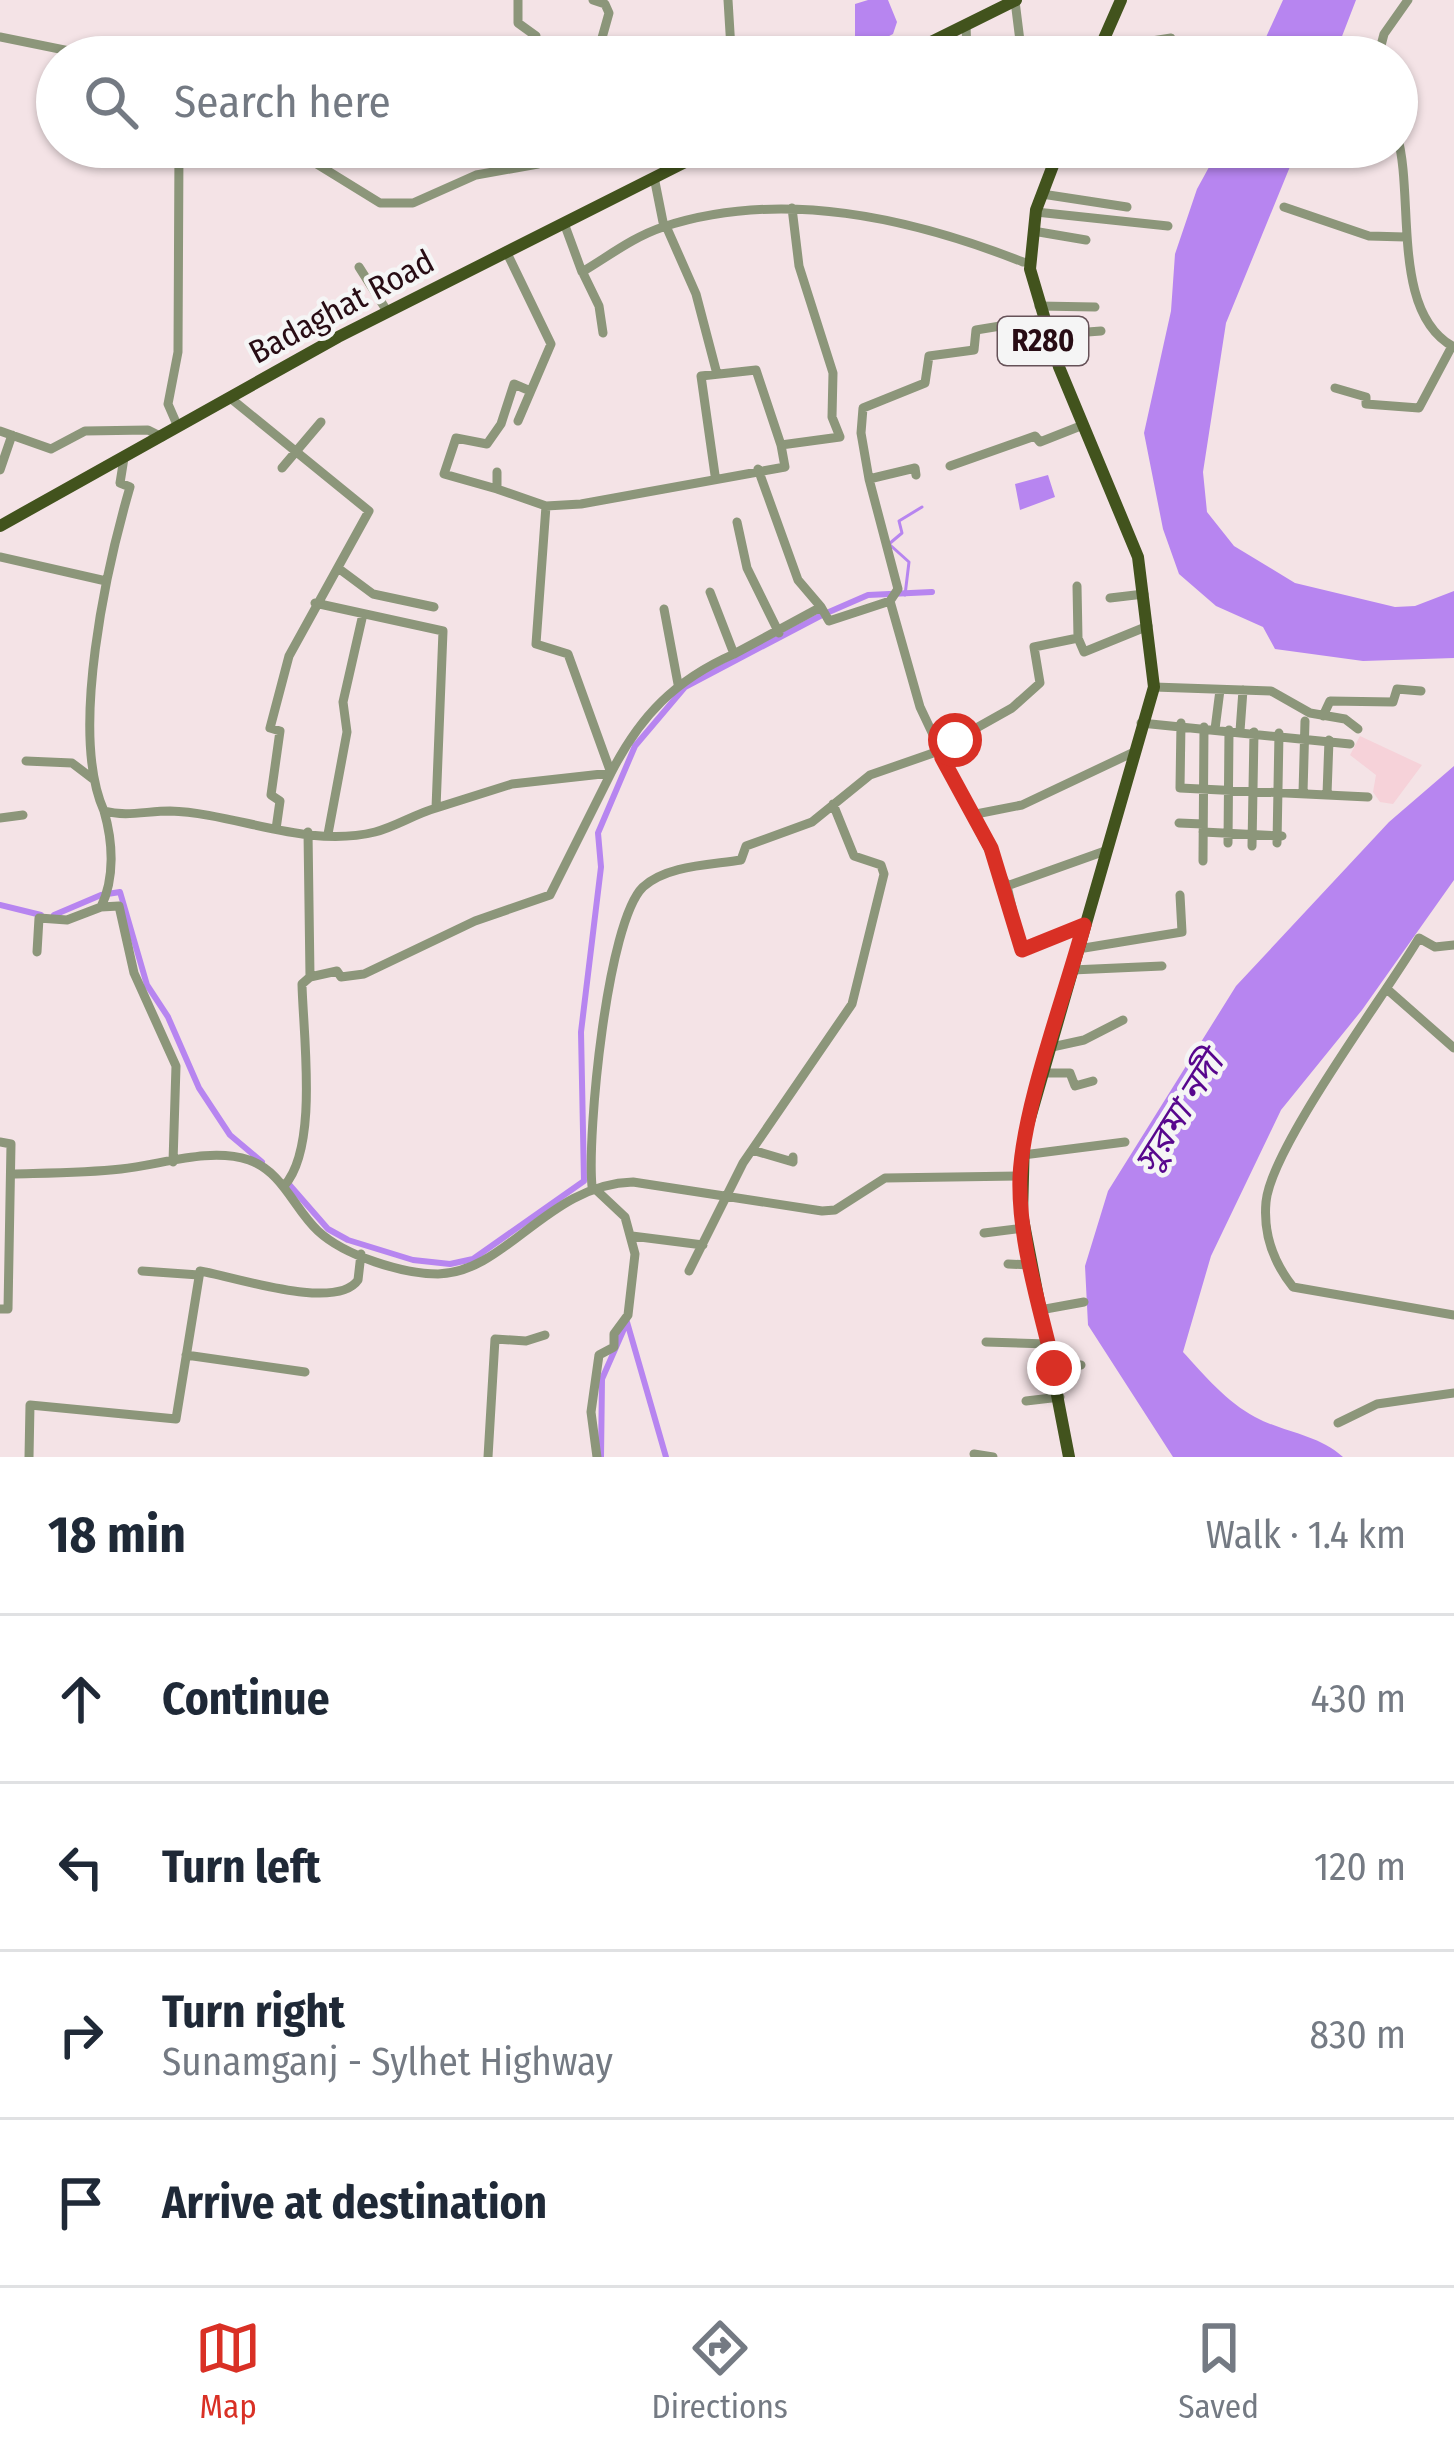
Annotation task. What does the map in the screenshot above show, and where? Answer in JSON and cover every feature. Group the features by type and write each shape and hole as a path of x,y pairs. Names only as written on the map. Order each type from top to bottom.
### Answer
{"main road":[{"path":"943,36 1016,0"},
{"path":"1103,36 1117,0"},
{"name":"Badaghat Road","path":"0,526 387,311 673,168"},
{"name":"R280","path":"1048,168 1031,209 1023,262 1078,428 1123,525"},
{"name":"R280","path":"1038,313 1030,269 1033,231 1050,168"},
{"name":"R280","path":"1046,338 1123,525"},
{"path":"1069,1457 1024,1228 1020,1177 1084,925 1154,687 1143,590 1123,525"}],"street":[{"path":"518,0 518,23 536,36"},
{"path":"593,0 605,4 609,13 603,36"},
{"path":"728,0 730,36"},
{"path":"1016,0 1020,36"},
{"path":"1383,36 1408,0"},
{"path":"966,24 966,36"},
{"path":"0,37 36,44"},
{"path":"178,168 178,352 168,404 178,428"},
{"path":"324,168 380,203 412,203 476,175 515,168"},
{"path":"1335,388 1366,398 1366,404 1412,412 1419,408 1453,346 1427,325 1405,237 1403,168"},
{"path":"654,177 665,226 696,294 717,374"},
{"path":"1042,194 1127,207"},
{"path":"1284,207 1369,236 1405,237"},
{"path":"582,271 665,226 708,214 792,208 938,230 1023,262"},
{"path":"781,445 840,436 832,417 833,373 800,266 792,208"},
{"path":"1036,212 1080,221 1168,226"},
{"path":"563,223 598,305 603,333"},
{"path":"1033,231 1086,240"},
{"path":"506,251 551,344 518,421"},
{"path":"359,267 387,311"},
{"path":"1084,925 1022,950 1007,886 940,754 901,655 869,479 863,408 925,383 929,356 974,350 976,330 1038,313 1095,307"},
{"path":"1017,350 1046,338 1101,331"},
{"path":"528,390 514,384 502,424 487,444 456,438 444,474 546,506 580,504 716,475 785,466 756,370 698,379 716,475"},
{"path":"229,397 369,511 289,656 269,728 280,731 271,795 280,801 276,830"},
{"path":"282,468 321,422"},
{"path":"950,466 1005,443 1035,436 1040,442 1078,428"},
{"path":"0,431 51,449 85,431 148,430 161,437"},
{"path":"0,470 12,435"},
{"path":"105,898 112,846 93,778 92,686 106,581 130,487 120,483 124,458"},
{"path":"869,479 915,468 916,475"},
{"path":"758,469 798,580 824,612"},
{"path":"496,472 497,489"},
{"path":"546,506 536,644 568,654 611,773"},
{"path":"737,522 747,568 779,633"},
{"path":"0,557 106,581"},
{"path":"338,568 373,594 434,607"},
{"path":"1077,586 1078,638 1084,652 1148,626"},
{"path":"1110,598 1143,590"},
{"path":"710,592 734,654"},
{"path":"287,1182 307,1082 302,979 337,971 341,977 364,974 475,921 550,895 628,741 678,684 824,612 894,597"},
{"path":"315,603 443,631 436,808"},
{"path":"664,609 678,684"},
{"path":"328,834 347,732 343,702 363,614"},
{"path":"592,1186 598,1043 638,891 663,875 741,860 746,846 812,822 870,776 956,746 955,740 1012,708 1040,683 1034,647 1078,638"},
{"path":"1154,687 1271,691 1323,716 1345,719 1358,729"},
{"path":"1323,716 1330,701 1393,702 1396,689 1421,691"},
{"path":"1203,861 1203,788 1220,690"},
{"path":"1228,838 1228,789 1243,690"},
{"path":"1303,793 1305,721"},
{"path":"1141,723 1181,723 1350,743"},
{"path":"1181,723 1180,788 1368,797"},
{"path":"1253,840 1254,732"},
{"path":"1179,823 1228,838 1278,838 1279,734"},
{"path":"1327,794 1329,740"},
{"path":"971,815 1022,805 1134,752"},
{"path":"26,761 72,763 93,778"},
{"path":"104,811 223,816 276,830 375,832 512,784 611,773"},
{"path":"689,1271 752,1150 852,1004 854,981 875,923 880,865 854,856 832,805"},
{"path":"0,818 23,815"},
{"path":"308,832 310,976"},
{"path":"1007,886 1105,851"},
{"path":"1078,949 1182,932 1180,895"},
{"path":"37,952 39,918 67,920 105,898"},
{"path":"105,898 118,906 134,973 176,1066 173,1162"},
{"path":"1454,945 1435,947 1419,938 1286,1148 1266,1201 1272,1260 1293,1287 1454,1315"},
{"path":"1072,970 1162,966"},
{"path":"1388,990 1454,1048"},
{"path":"1052,1046 1084,1040 1124,1020"},
{"path":"1044,1073 1070,1073 1076,1086 1093,1081"},
{"path":"0,1142 11,1144 5,1203 8,1309 0,1309"},
{"path":"1023,1155 1125,1142"},
{"path":"752,1150 793,1162 794,1157"},
{"path":"11,1174 217,1156 250,1160 287,1182 319,1232 361,1254 421,1273 462,1269 592,1186 633,1182 822,1211 835,1210 885,1178 1020,1177"},
{"path":"592,1186 618,1207 632,1236 637,1270 628,1315 614,1334 614,1347 598,1355 591,1412 597,1457"},
{"path":"984,1233 1024,1228"},
{"path":"632,1236 703,1245"},
{"path":"29,1457 30,1405 176,1419 200,1271 273,1291 346,1290 358,1280 361,1254"},
{"path":"1008,1264 1031,1265"},
{"path":"142,1271 199,1275"},
{"path":"1040,1310 1084,1302"},
{"path":"488,1457 494,1339 526,1341 545,1335"},
{"path":"986,1342 1048,1344"},
{"path":"185,1355 305,1372"},
{"path":"1054,1368 1081,1365"},
{"path":"1338,1423 1377,1404 1454,1393"},
{"path":"1025,1401 1060,1397"},
{"path":"974,1454 993,1457"}],"shaded area":[{"path":"1360,736 1422,765 1393,804 1380,802 1373,792 1376,775 1350,755"}],"water":[{"path":"888,0 897,22 893,34 855,36 855,4"},
{"path":"1283,0 1356,0 1342,36 1267,36"},
{"path":"1208,168 1289,168 1226,323 1203,472 1207,512 1234,546 1295,583 1395,607 1415,606 1454,591 1454,658 1363,661 1275,649 1263,627 1216,606 1179,574 1163,529 1144,433 1171,311 1175,254"},
{"path":"1048,475 1055,497 1020,510 1015,484"},
{"name":"সুরমা নদী","path":"1454,766 1454,880 1362,1010 1281,1110 1211,1256 1183,1352 1245,1411 1322,1443 1343,1457 1173,1457 1088,1325 1085,1266 1108,1191 1236,986 1389,822"}],"waterway":[{"path":"905,595 909,562 889,544 902,533 899,521 922,507"},
{"path":"287,1182 328,1229 348,1240 413,1260 450,1264 473,1259 584,1181 581,1032 601,867 598,833 635,746 685,687 822,615 868,595 932,592"},
{"path":"54,915 120,892 147,985 168,1017 199,1088 230,1135 262,1162"},
{"path":"0,905 41,915"},
{"path":"601,1457 602,1379 627,1322 666,1457"}],"route":[{"path":"955,740 956,746 942,758 1007,886 1014,934 1022,950 1084,925 1024,1139 1020,1177 1034,1285 1054,1368"}]}
